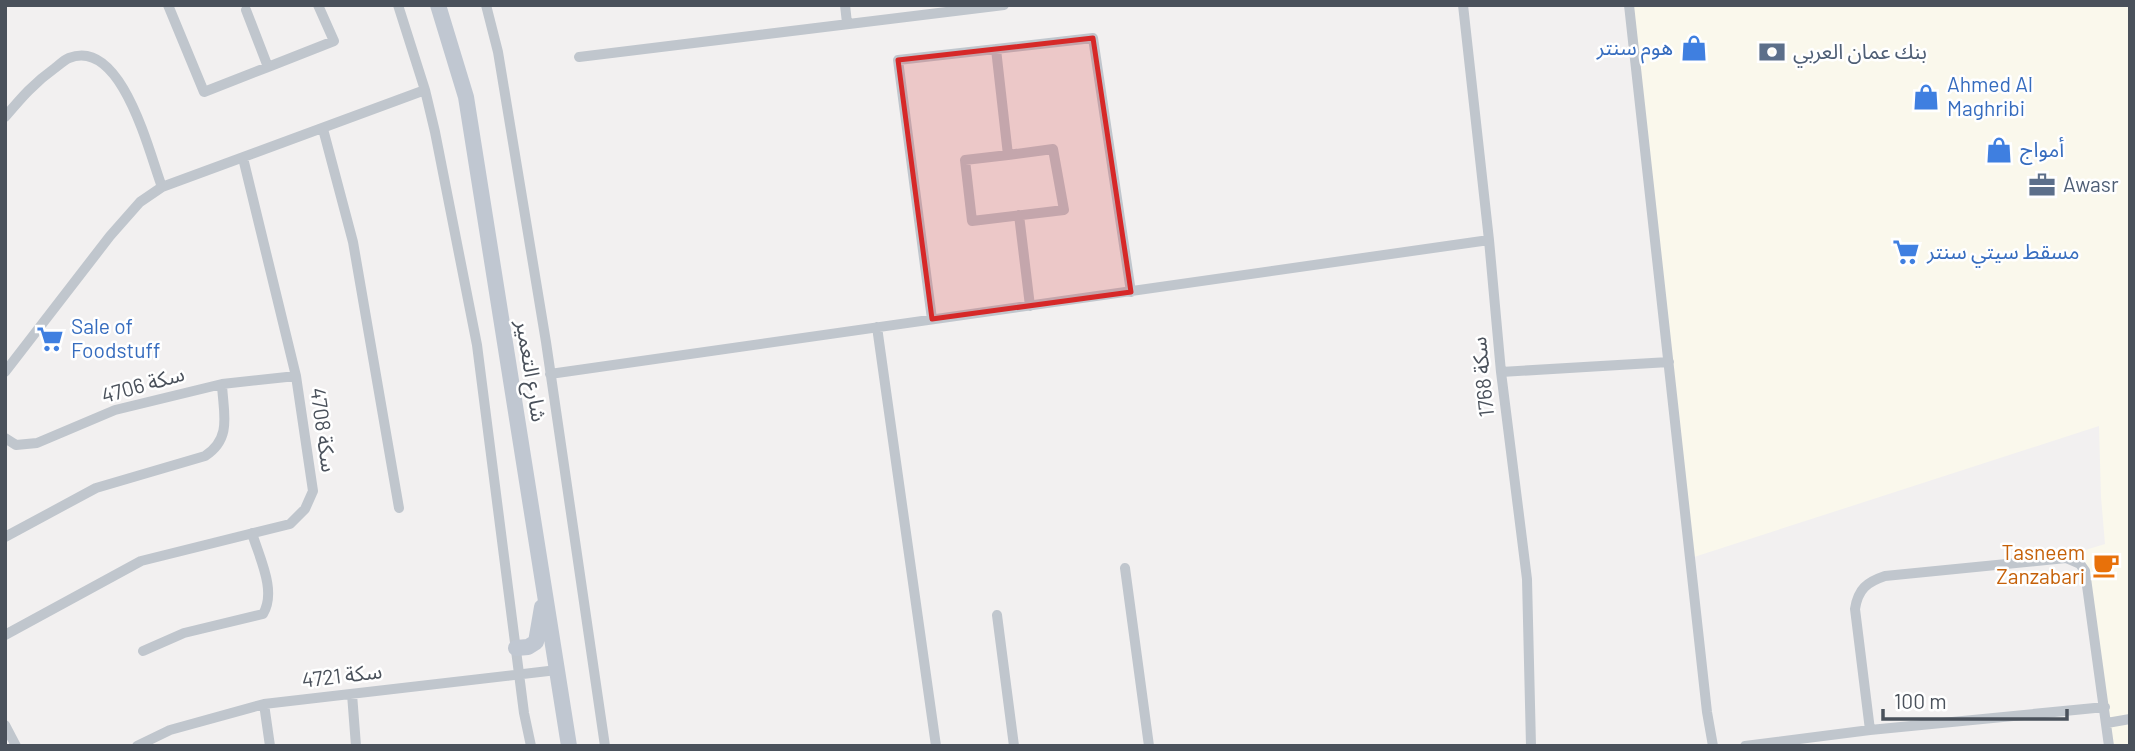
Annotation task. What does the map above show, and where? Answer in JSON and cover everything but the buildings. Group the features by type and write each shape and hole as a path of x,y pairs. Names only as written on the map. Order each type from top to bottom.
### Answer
{"main road":[{"name":"شارع التعمير","path":"438,5 466,97 569,746"},
{"path":"516,648 528,647 536,642 541,610 546,598"}],"street":[{"path":"168,5 204,92 334,41 318,5"},
{"path":"398,5 425,90 477,345 519,674 531,746"},
{"path":"486,5 498,52 550,374 605,746"},
{"path":"845,5 847,23"},
{"path":"579,57 847,23 916,10 1004,5"},
{"name":"سكة 1768","path":"1463,5 1501,372 1527,579 1531,746"},
{"path":"1629,5 1707,712 1713,746"},
{"path":"246,10 268,67"},
{"path":"932,319 898,60 1093,38 1131,292"},
{"path":"996,49 1008,155"},
{"path":"5,117 32,85 69,58 90,57 111,69 127,93 162,187"},
{"path":"5,372 110,236 140,202 162,187 425,90"},
{"path":"323,129 353,242 399,508"},
{"path":"1053,149 1063,210 972,221 965,160 1008,155 1053,149"},
{"name":"سكة 4708","path":"5,635 141,561 290,524 305,509 313,491 296,376 243,158"},
{"path":"1020,215 1030,306"},
{"path":"550,374 1489,240"},
{"path":"877,327 936,746"},
{"path":"1501,372 1669,362"},
{"name":"سكة 4706","path":"5,438 16,444 37,443 115,410 222,383 296,376"},
{"path":"5,537 96,488 205,456 218,448 225,435 222,383"},
{"path":"143,651 184,633 263,614 269,605 268,589 252,533"},
{"path":"1870,730 1855,609 1864,585 1885,576 2057,558 2073,560 2085,571 2109,746"},
{"path":"1125,568 1149,746"},
{"path":"996,615 1014,746"},
{"name":"سكة 4721","path":"137,746 170,730 264,704 557,670"},
{"path":"352,694 356,746"},
{"path":"264,704 270,746"},
{"path":"1745,746 1870,730 2105,707"},
{"path":"2107,723 2130,719"},
{"path":"5,725 16,746"}],"highlighted area":[{"path":"1093,38 1131,292 932,319 898,60"}],"shaded area":[{"name":"مسقط سيتي سنتر","path":"1629,5 2130,5 2130,746 2109,746 2082,551 2105,544 2099,426 1691,558"}],"place":[{"name":"هوم سنتر","path":"1694,48"},
{"name":"بنك عمان العربي","path":"1772,52"},
{"name":"Ahmed Al Maghribi","path":"1926,97"},
{"name":"أمواج","path":"1999,150"},
{"name":"Awasr","path":"2042,185"},
{"name":"مسقط سيتي سنتر","path":"1906,252"},
{"name":"Sale of Foodstuff","path":"50,339"},
{"name":"Tasneem Zanzabari","path":"2106,565"}]}
